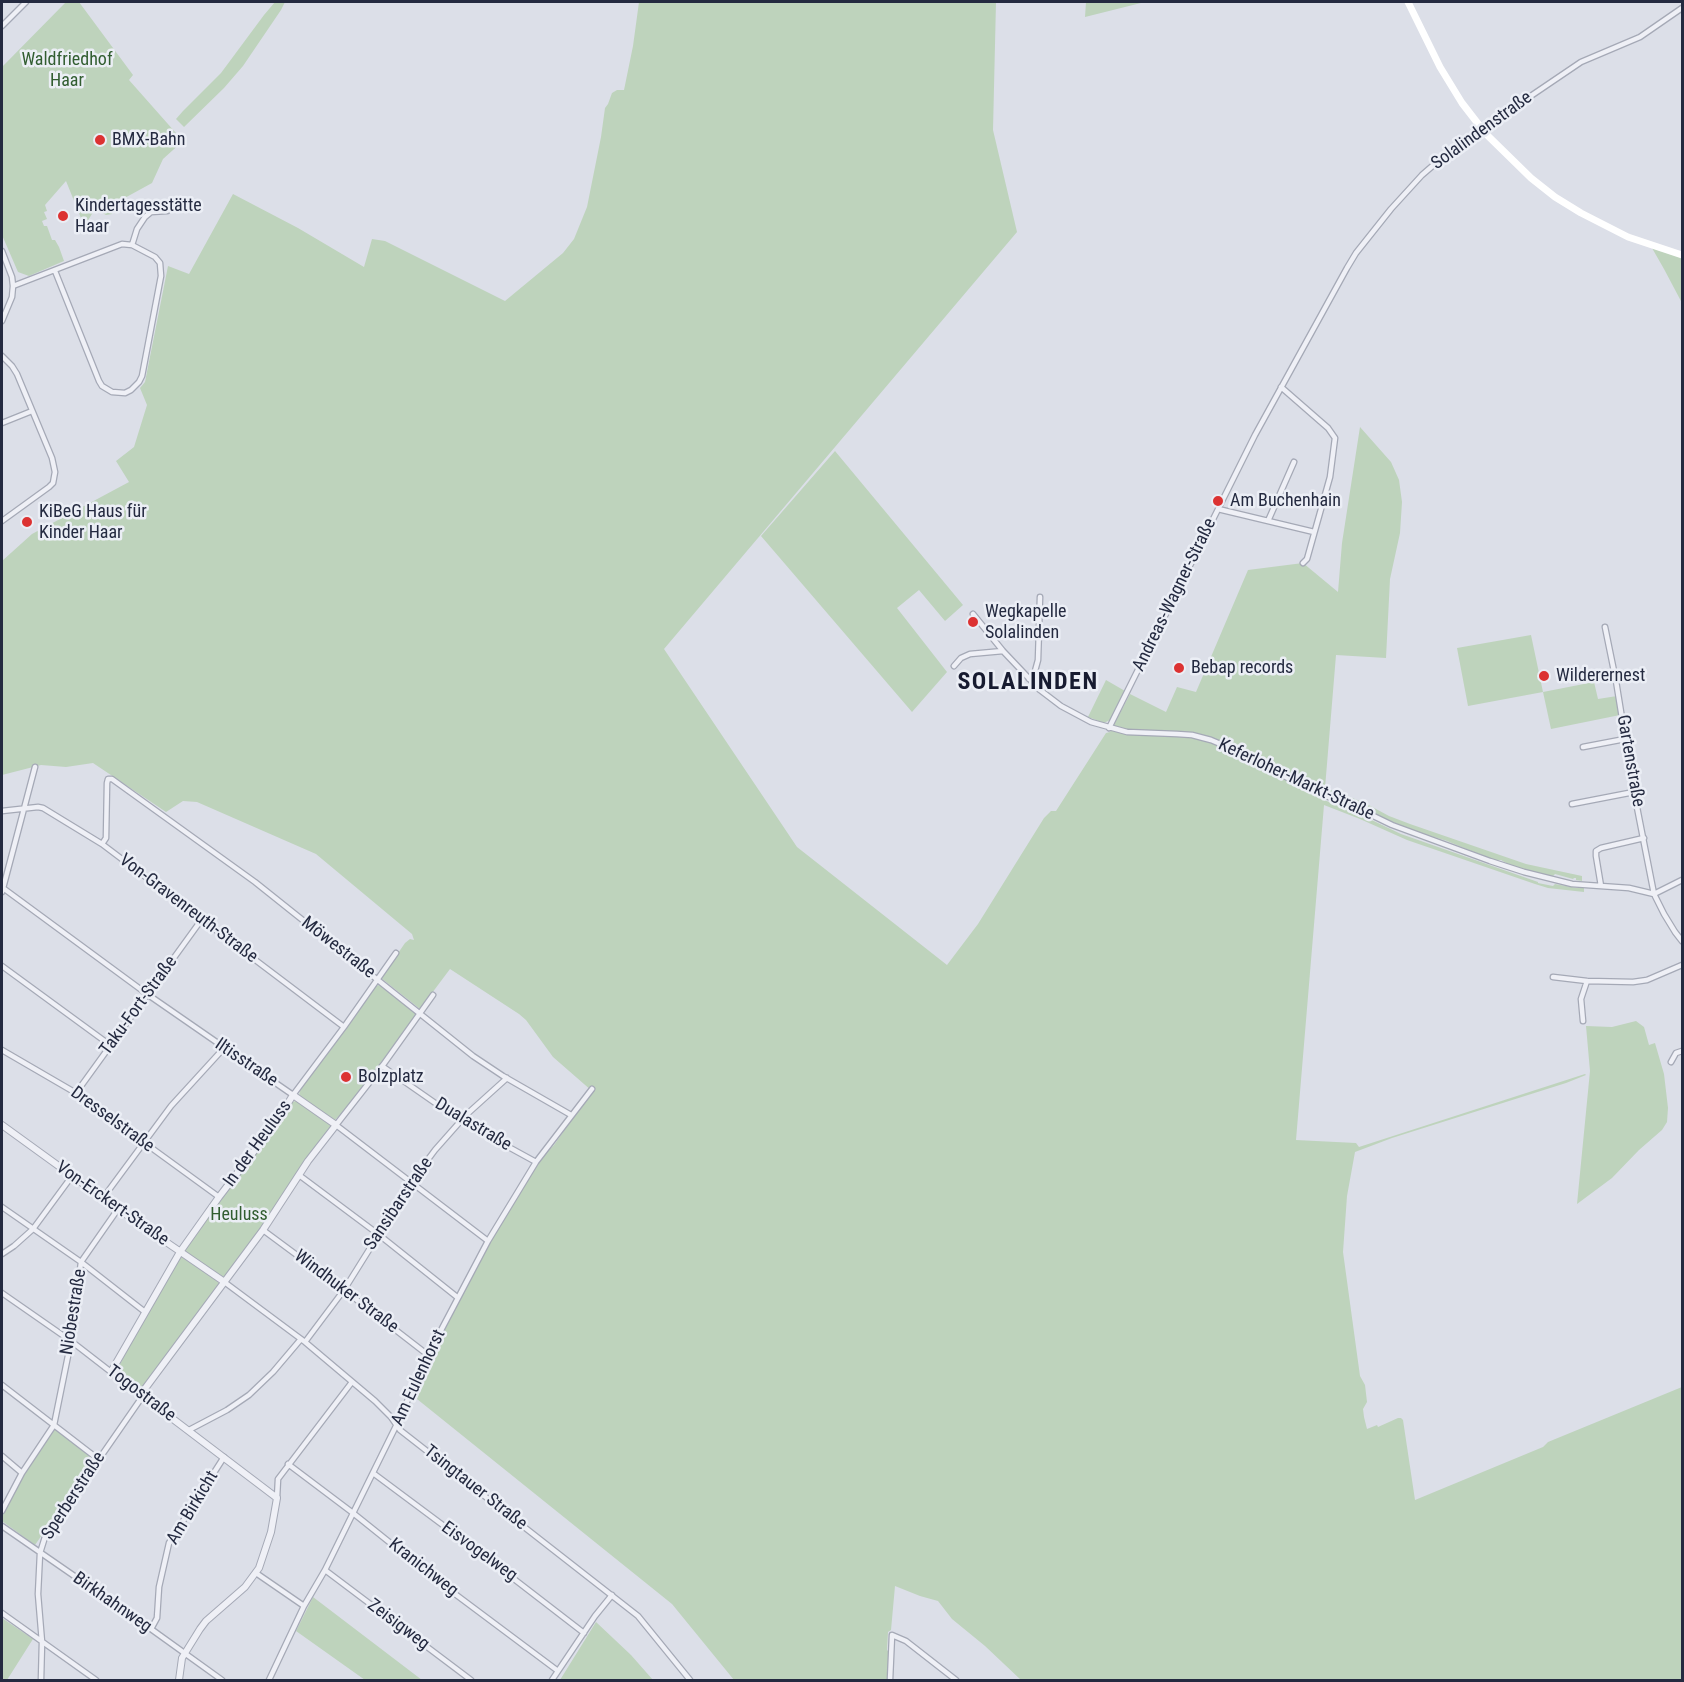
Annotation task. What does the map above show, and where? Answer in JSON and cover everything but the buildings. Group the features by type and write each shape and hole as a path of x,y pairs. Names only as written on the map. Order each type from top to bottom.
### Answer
{"main road":[{"path":"1408,2 1440,67 1462,103 1485,133 1531,178 1574,209 1628,237 1683,255"}],"street":[{"path":"2,26 26,2"},
{"name":"Solalindenstraße","path":"1292,367 1356,253 1391,208 1428,170 1451,150 1558,77 1592,57 1640,37 1682,9"},
{"path":"2,15 7,21"},
{"path":"132,245 145,217 151,212 167,211"},
{"path":"13,286 120,245 132,245 155,257 160,263 161,276 142,376 135,387 125,393 118,393 108,390 99,381 55,271"},
{"path":"2,251 12,276 13,286 12,297 2,321"},
{"path":"2,356 17,374 52,458 55,472 53,483 2,521"},
{"name":"Andreas-Wagner-Straße","path":"1109,728 1292,367"},
{"path":"1281,387 1328,428 1335,438 1330,477 1307,559 1303,563"},
{"path":"2,423 32,411"},
{"path":"1268,521 1294,462"},
{"path":"1218,509 1314,532"},
{"path":"1029,679 1035,671 1038,660 1040,597"},
{"name":"Keferloher-Markt-Straße","path":"973,614 1003,651 1041,691 1061,706 1091,722 1118,730 1192,735 1217,742 1311,790 1392,825 1524,872 1572,884 1629,888 1654,894"},
{"name":"Gartenstraße","path":"1605,627 1654,894 1675,932 1683,940"},
{"path":"954,666 970,654 1003,651"},
{"path":"1584,747 1626,739"},
{"path":"2,890 35,767"},
{"name":"Möwestraße","path":"102,844 106,838 108,780 116,782 234,867 473,1056 571,1115"},
{"path":"1572,804 1634,792"},
{"name":"Von-Gravenreuth-Straße","path":"2,811 44,808 102,844 344,1027"},
{"path":"1601,886 1596,851 1644,838"},
{"path":"1654,894 1683,880"},
{"name":"Iltisstraße","path":"2,890 336,1125 488,1241"},
{"name":"Taku-Fort-Straße","path":"76,1093 202,919"},
{"name":"In der Heuluss","path":"111,1372 180,1252 277,1121 293,1095 396,953"},
{"path":"1553,977 1587,981 1633,982 1647,980 1683,965"},
{"path":"2,966 110,1045"},
{"path":"1583,1021 1581,999 1587,981"},
{"path":"141,1394 263,1230 322,1142 382,1066 433,994"},
{"path":"103,1198 171,1106 224,1048"},
{"name":"Dresselstraße","path":"2,1050 76,1093 219,1197"},
{"path":"1671,1062 1676,1053 1683,1051"},
{"name":"Dualastraße","path":"382,1066 461,1121 536,1162"},
{"name":"Sansibarstraße","path":"189,1430 227,1410 249,1395 303,1341 344,1290 412,1181 435,1150 461,1121 507,1078"},
{"name":"Am Eulenhorst","path":"269,1680 304,1605 325,1570 396,1426 428,1355 488,1241 536,1162 592,1089"},
{"name":"Von-Erckert-Straße","path":"2,1125 223,1281"},
{"path":"299,1175 458,1297"},
{"path":"2,1254 33,1229 72,1176"},
{"path":"2,1207 81,1262 144,1312"},
{"name":"Niobestraße","path":"54,1425 71,1341 81,1262 118,1209"},
{"name":"Windhuker Straße","path":"263,1230 428,1355"},
{"name":"Tsingtauer Straße","path":"223,1281 303,1341 352,1382 383,1409 400,1430 638,1616 690,1680"},
{"name":"Togostraße","path":"2,1293 71,1341 277,1498"},
{"path":"178,1680 183,1653 206,1621 240,1592 256,1573 261,1563 270,1538 278,1479 352,1382"},
{"path":"2,1385 98,1459"},
{"name":"Sperberstraße","path":"41,1680 42,1642 38,1594 40,1553 45,1536 140,1400 141,1394"},
{"path":"2,1511 22,1473 54,1425"},
{"path":"2,1456 22,1473"},
{"name":"Am Birkicht","path":"151,1629 157,1618 159,1587 169,1543 224,1457"},
{"name":"Kranichweg","path":"288,1464 558,1671"},
{"name":"Eisvogelweg","path":"373,1473 584,1633"},
{"name":"Birkhahnweg","path":"2,1526 222,1680"},
{"name":"Zeisigweg","path":"325,1570 471,1680"},
{"path":"256,1573 304,1605"},
{"path":"552,1680 612,1595"},
{"path":"2,1613 96,1680"},
{"path":"890,1680 892,1635 906,1641 956,1680"}],"green space":[{"name":"Waldfriedhof Haar","path":"66,2 79,2 133,75 129,80 183,141 163,159 152,183 121,200 112,214 106,215 95,209 87,222 83,223 66,181 45,205 47,211 44,212 47,219 42,221 44,226 47,226 52,240 55,240 59,247 64,261 29,276 18,272 2,235 2,67"},
{"path":"275,2 285,2 243,66 184,127 176,119 221,73"},
{"path":"639,2 996,2 993,130 1017,232 664,649 797,847 947,965 978,924 1044,818 1051,811 1056,811 1106,733 1110,732 1130,694 1166,712 1177,687 1196,692 1248,570 1303,563 1338,592 1342,543 1360,427 1391,462 1399,480 1402,502 1400,533 1390,579 1386,658 1336,655 1325,788 1363,802 1410,824 1526,864 1582,876 1582,881 1513,867 1501,860 1493,860 1447,841 1408,829 1335,798 1325,791 1324,800 1401,834 1538,883 1584,887 1584,892 1548,888 1535,884 1407,840 1324,805 1296,1140 1356,1143 1359,1147 1586,1075 1355,1152 1347,1196 1343,1252 1360,1376 1365,1385 1367,1402 1363,1409 1364,1417 1367,1429 1398,1418 1403,1420 1415,1500 1682,1387 1682,1680 1021,1680 952,1619 938,1601 895,1586 887,1650 888,1676 893,1680 734,1680 672,1604 412,1395 491,1239 543,1156 554,1145 592,1091 553,1057 526,1020 450,969 420,1009 381,978 405,943 410,939 414,940 412,934 316,854 197,802 183,801 166,812 93,763 66,767 41,765 2,775 2,561 32,534 129,482 116,461 134,447 147,405 140,388 145,382 168,266 189,274 233,194 298,228 364,267 372,239 385,241 505,301 563,253 574,239 587,207 605,108 612,93 624,90"},
{"path":"1086,2 1145,2 1085,17"},
{"path":"1652,248 1682,257 1682,303 1664,269"},
{"path":"835,451 963,605 945,621 919,590 897,608 947,672 912,712 761,536"},
{"path":"1531,635 1543,692 1468,706 1457,648"},
{"path":"1106,680 1125,691 1110,720 1104,723 1088,717"},
{"path":"1594,682 1598,699 1617,696 1620,715 1551,729 1543,692"},
{"path":"379,985 415,1013 415,1017 349,1105 335,1120 299,1096 300,1090"},
{"path":"1636,1021 1644,1027 1649,1045 1655,1043 1664,1074 1668,1108 1667,1122 1662,1130 1612,1178 1577,1204 1590,1071 1586,1026 1612,1027"},
{"name":"Heuluss","path":"296,1101 330,1124 330,1127 261,1228 222,1277 184,1249 292,1102"},
{"name":"Heuluss","path":"180,1256 218,1281 219,1285 141,1390 116,1372 147,1311"},
{"path":"55,1429 94,1460 35,1545 2,1521 2,1517 25,1473"},
{"path":"313,1597 422,1680 365,1680 296,1631"},
{"path":"2,1618 33,1639 7,1680 2,1680"},
{"path":"596,1622 631,1655 653,1680 560,1680"}],"place":[{"name":"BMX-Bahn","path":"100,140"},
{"name":"Kindertagesstätte Haar","path":"63,216"},
{"name":"Am Buchenhain","path":"1218,501"},
{"name":"KiBeG Haus für Kinder Haar","path":"27,522"},
{"name":"Wegkapelle Solalinden","path":"973,622"},
{"name":"Bebap records","path":"1179,668"},
{"name":"Wilderernest","path":"1544,676"},
{"name":"Bolzplatz","path":"346,1077"}],"district":[{"name":"SOLALINDEN","path":"1028,683"}]}
